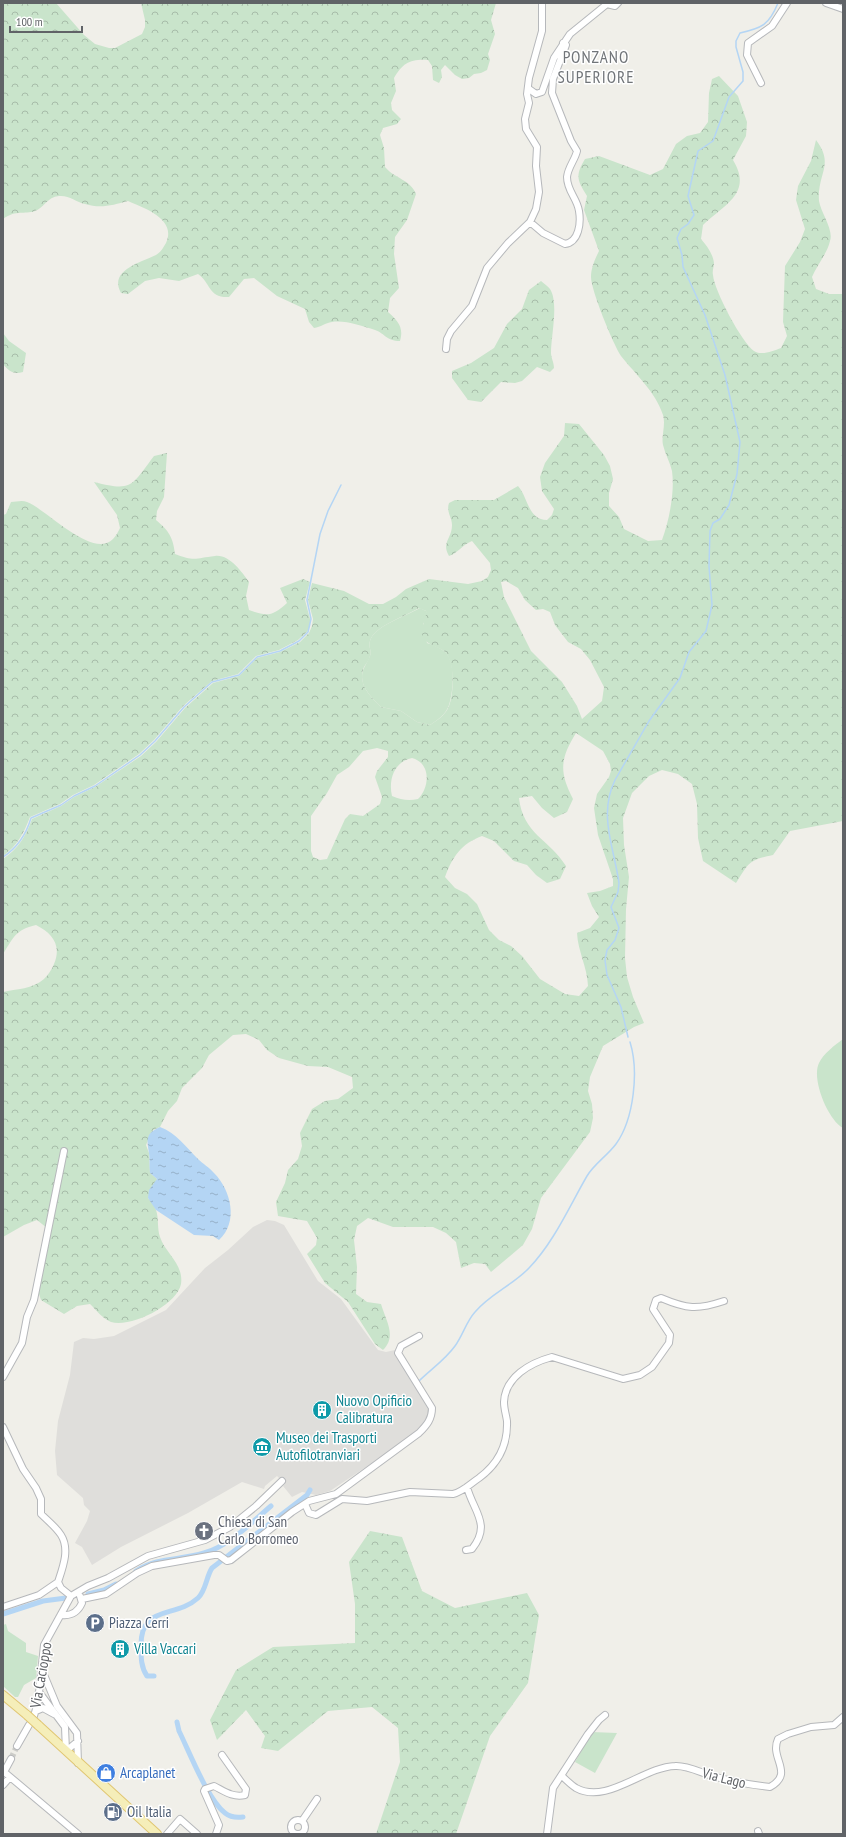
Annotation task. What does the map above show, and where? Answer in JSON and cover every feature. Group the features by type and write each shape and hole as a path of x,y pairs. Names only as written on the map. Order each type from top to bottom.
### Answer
{"main road":[{"path":"3,1694 32,1714 38,1726 157,1834"}],"street":[{"path":"446,348 447,338 450,331 472,306 487,268 508,243 530,222 536,209 539,192 536,166 537,147 526,126 525,119 529,103 527,94 529,89 529,78 542,31 542,3"},
{"path":"529,89 536,94 542,92 554,58 563,43 579,25 607,3 616,4"},
{"path":"761,83 747,55 748,43 772,26 787,3"},
{"path":"826,3 843,9"},
{"path":"530,222 543,233 565,244 572,242 579,229 579,211 569,190 567,176 577,151 571,141 552,93 553,78 566,45 563,43"},
{"path":"3,1377 22,1343 27,1317 34,1300 64,1151"},
{"path":"305,1504 309,1513 316,1515 342,1499 367,1501 410,1492 453,1494 460,1492 492,1468 500,1457 506,1442 507,1422 504,1398 513,1378 520,1372 552,1357 618,1378 630,1378 640,1375 652,1367 669,1343 670,1335 653,1309 658,1299 685,1307 697,1308 724,1301"},
{"path":"82,1599 106,1594 137,1573 152,1566 214,1555 223,1559 232,1560 305,1504 318,1498 336,1494 419,1433 428,1425 432,1415 432,1408 398,1355 401,1346 419,1336"},
{"path":"3,1427 23,1469 36,1488 41,1499 41,1514 59,1532 64,1542 65,1557 58,1582 39,1595 3,1607"},
{"path":"58,1582 61,1588 71,1596 78,1591 108,1578 148,1556 205,1540 230,1527 256,1506 282,1481"},
{"path":"466,1550 472,1549 482,1531 478,1515 467,1487"},
{"path":"62,1615 67,1616 77,1612 82,1603 82,1599 78,1591"},
{"name":"Via Cacioppo","path":"32,1714 39,1692 46,1639 62,1615 71,1596"},
{"path":"41,1669 57,1706 77,1733 78,1762"},
{"path":"39,1692 51,1692"},
{"path":"39,1692 65,1727 66,1751"},
{"path":"32,1714 43,1708 56,1715"},
{"path":"547,1834 553,1788 588,1734 605,1715"},
{"name":"Via Lago","path":"562,1776 576,1788 581,1790 607,1791 636,1777 665,1767 676,1766 717,1777 770,1787 776,1784 781,1775 781,1769 775,1750 778,1740 788,1734 811,1727 834,1725 843,1717"},
{"name":"Via Cacioppo","path":"17,1746 29,1726"},
{"path":"54,1741 66,1736"},
{"path":"66,1751 78,1741"},
{"path":"216,1834 219,1825 204,1791 208,1787 239,1797 245,1795 246,1793 246,1789 222,1755"},
{"path":"11,1759 3,1771 78,1834"},
{"path":"3,1785 10,1777"},
{"path":"302,1820 317,1799"},
{"path":"167,1834 180,1819 197,1834"},
{"path":"302,1820 305,1826 304,1830 299,1834 294,1833 291,1829 293,1822 302,1820"}],"shaded area":[{"path":"267,1220 275,1221 284,1225 318,1281 341,1299 378,1350 386,1352 395,1350 396,1356 428,1402 429,1418 414,1435 330,1491 316,1495 302,1492 292,1497 283,1486 285,1484 277,1476 265,1486 264,1489 242,1482 188,1513 121,1547 92,1565 82,1547 75,1543 87,1521 90,1511 84,1505 83,1498 57,1475 55,1451 58,1421 70,1375 74,1342 83,1338 94,1339 114,1336 166,1310 205,1268 228,1250 253,1227"}],"green space":[{"path":"3,3 56,3 84,35 95,44 115,48 142,34 145,27 145,20 141,3 496,3 491,20 495,34 488,54 490,60 487,70 474,74 469,78 462,79 455,75 445,65 441,70 442,77 439,83 433,80 432,66 428,60 416,60 404,65 394,78 396,91 391,103 392,110 401,119 397,124 383,128 380,135 384,148 385,167 410,185 416,194 407,220 395,237 394,254 399,288 390,298 388,312 395,318 401,328 400,341 389,339 382,333 375,330 348,323 332,322 314,328 309,322 305,309 277,296 254,278 244,279 229,297 222,297 213,293 198,274 179,281 159,278 145,281 128,294 121,293 118,285 119,278 123,273 135,264 158,254 166,243 168,235 167,227 163,221 150,211 128,201 107,206 96,206 59,196 51,198 38,210 12,214 3,219"},
{"path":"719,76 738,96 747,122 746,136 733,160 738,171 740,181 738,190 727,204 703,225 701,239 712,256 714,263 713,274 723,304 743,338 754,351 760,353 781,348 787,336 783,322 785,266 800,242 805,229 796,200 798,186 811,161 816,140 822,149 824,156 825,163 820,183 819,201 829,227 831,237 829,246 812,277 816,289 829,294 843,294 843,821 790,831 773,855 750,863 736,883 703,861 698,838 697,804 692,784 678,774 662,770 649,776 632,793 623,818 624,845 629,877 626,909 625,958 627,977 633,997 644,1023 634,1027 603,1046 590,1077 588,1091 592,1104 593,1118 590,1132 541,1198 532,1229 523,1245 491,1272 485,1264 474,1263 461,1268 456,1242 446,1233 433,1227 393,1227 368,1218 357,1226 354,1240 357,1267 356,1294 367,1302 381,1304 388,1322 390,1334 387,1345 383,1350 375,1344 348,1302 325,1283 307,1254 316,1245 317,1238 307,1221 278,1216 276,1202 285,1183 288,1170 298,1159 302,1146 300,1133 312,1109 325,1101 338,1099 353,1088 352,1077 328,1067 308,1066 279,1058 267,1050 259,1040 246,1034 233,1035 209,1055 202,1068 182,1088 177,1101 168,1111 160,1127 153,1130 146,1145 149,1153 150,1173 157,1179 148,1198 156,1210 159,1234 162,1243 180,1270 181,1284 178,1292 162,1307 130,1322 120,1323 108,1321 102,1317 90,1304 77,1306 64,1314 41,1300 37,1288 49,1241 47,1228 37,1220 24,1225 3,1237 3,992 30,987 44,979 53,966 57,951 54,940 51,936 36,925 19,932 3,954 3,859 21,842 32,819 61,806 74,797 95,787 141,756 156,742 185,708 213,683 239,676 257,658 280,652 300,642 309,633 312,626 313,619 308,600 312,583 344,591 369,604 383,604 396,597 406,589 429,579 468,584 482,581 488,577 491,570 490,563 472,541 449,556 446,544 452,530 452,525 448,509 449,503 455,500 494,500 518,486 532,512 541,519 547,520 552,515 554,509 542,491 540,477 545,463 564,436 565,423 579,424 604,455 610,466 613,479 609,493 609,506 619,517 624,529 648,541 662,540 669,515 673,488 672,471 663,445 663,415 655,398 621,356 598,305 592,284 591,274 592,267 599,251 584,210 587,196 578,178 585,159 599,156 650,175 663,169 676,144 687,136 700,133 708,122 709,93 712,79","holes":["506,581 518,588 525,600 536,610 543,609 550,612 555,625 568,642 581,649 590,660 604,687 602,701 582,719 577,706 562,682 531,651 504,597 501,582","419,608 426,611 422,627 423,637 427,642 445,652 451,663 453,686 449,706 446,712 430,725 417,722 401,711 381,707 369,694 363,684 362,673 370,654 370,641 378,631 391,622","576,733 603,751 610,764 611,771 609,777 597,794 594,808 598,835 613,879 613,886 600,891 587,893 592,906 599,917 590,928 577,933 588,986 579,996 565,994 540,979 522,956 511,946 499,940 489,930 477,904 467,894 455,888 445,877 451,863 463,847 482,836 494,841 514,861 527,865 536,875 547,883 560,879 566,866 552,849 531,828 521,810 519,798 532,796 542,808 554,818 567,812 573,799 565,781 563,766 567,750","377,748 388,751 388,757 377,771 375,777 382,797 380,804 363,816 350,814 345,819 327,859 320,860 313,857 311,851 311,816 337,775 349,767 363,751","412,758 418,761 423,765 427,776 425,788 418,799 405,800 392,796 392,777 397,767 406,760"]},
{"path":"541,281 550,289 553,295 554,320 551,353 554,368 550,372 537,367 522,381 515,383 501,382 481,402 468,400 452,378 452,371 471,363 494,348 507,324 522,309 529,290"},
{"path":"3,333 9,341 26,353 23,372 12,372 3,364"},
{"path":"167,453 164,497 157,511 156,520 170,535 175,554 191,559 220,556 235,564 249,582 246,596 249,610 261,614 274,613 287,603 280,588 303,579 310,582 305,600 310,619 310,626 307,632 298,640 279,650 256,656 238,674 212,681 183,706 154,740 139,754 94,785 73,795 60,804 30,817 20,839 3,856 3,515 6,514 11,502 25,501 35,506 82,538 94,543 104,544 113,539 120,528 117,515 94,482 117,486 130,484 154,456"},
{"path":"420,608 426,611 427,618 423,624 427,643 446,653 451,664 453,678 452,693 449,705 446,711 430,725 417,722 401,711 381,707 366,689 362,679 364,668 370,656 370,641 373,636 384,626"},
{"path":"843,1039 843,1128 837,1124 832,1117 822,1098 817,1079 817,1070 823,1056"},
{"path":"370,1531 402,1537 422,1591 455,1608 527,1593 539,1615 528,1683 490,1736 456,1834 376,1834 400,1762 398,1728 372,1707 328,1711 278,1751 261,1748 265,1736 246,1710 217,1740 210,1720 236,1670 273,1647 355,1643 355,1604 349,1562"},
{"path":"6,1624 8,1631 26,1643 26,1652 38,1656 36,1678 24,1685 18,1697 15,1697 3,1686 3,1625"},
{"path":"592,1732 617,1733 595,1773 575,1762"}],"water":[{"path":"160,1127 171,1133 212,1171 225,1188 231,1215 225,1233 219,1240 213,1236 194,1235 156,1210 148,1198 149,1190 157,1179 150,1173 148,1137 152,1132"}],"waterway":[{"path":"628,1037 621,1007 607,975 605,960 607,950 615,940 619,928 611,907 618,892 619,883 607,818 610,793 615,780 649,721 680,678 689,652 706,631 712,605 709,566 710,531 713,523 720,519 729,505 737,474 740,442 725,375 705,315 683,267 682,255 677,238 681,229 688,224 694,215 688,196 698,151 713,141 729,97 743,81 743,72 736,47 736,41 740,33 759,27 768,21 778,3"},
{"path":"3,857 13,850 26,830 31,818 61,805 74,796 95,786 140,755 155,741 184,707 212,682 239,675 257,657 280,651 299,641 308,632 311,619 307,600 320,534 328,511 341,485"},
{"path":"418,1382 451,1351 458,1342 472,1316 481,1306 516,1280 538,1258 554,1236 587,1176 616,1144 627,1122 633,1094 634,1067 630,1042"},
{"path":"154,1676 147,1676 142,1662 142,1633 146,1624 160,1614 189,1604 198,1598 203,1592 212,1568 307,1495 310,1490"},
{"path":"136,1571 153,1563 213,1550 231,1540 271,1506"},
{"path":"88,1594 104,1590 116,1584"},
{"path":"3,1614 43,1601 66,1598"},
{"path":"177,1722 179,1731 193,1762 212,1798 225,1813 233,1817 243,1817"}],"tunnel":[{"path":"11,1759 17,1746"}],"place":[{"name":"Nuovo Opificio Calibratura","path":"322,1410"},
{"name":"Museo dei Trasporti Autofilotranviari","path":"262,1447"},
{"name":"Chiesa di San Carlo Borromeo","path":"204,1531"},
{"name":"Piazza Cerri","path":"95,1623"},
{"name":"Villa Vaccari","path":"120,1649"},
{"name":"Arcaplanet","path":"106,1773"},
{"name":"Oil Italia","path":"113,1812"}],"district":[{"name":"PONZANO SUPERIORE","path":"596,67"}]}
